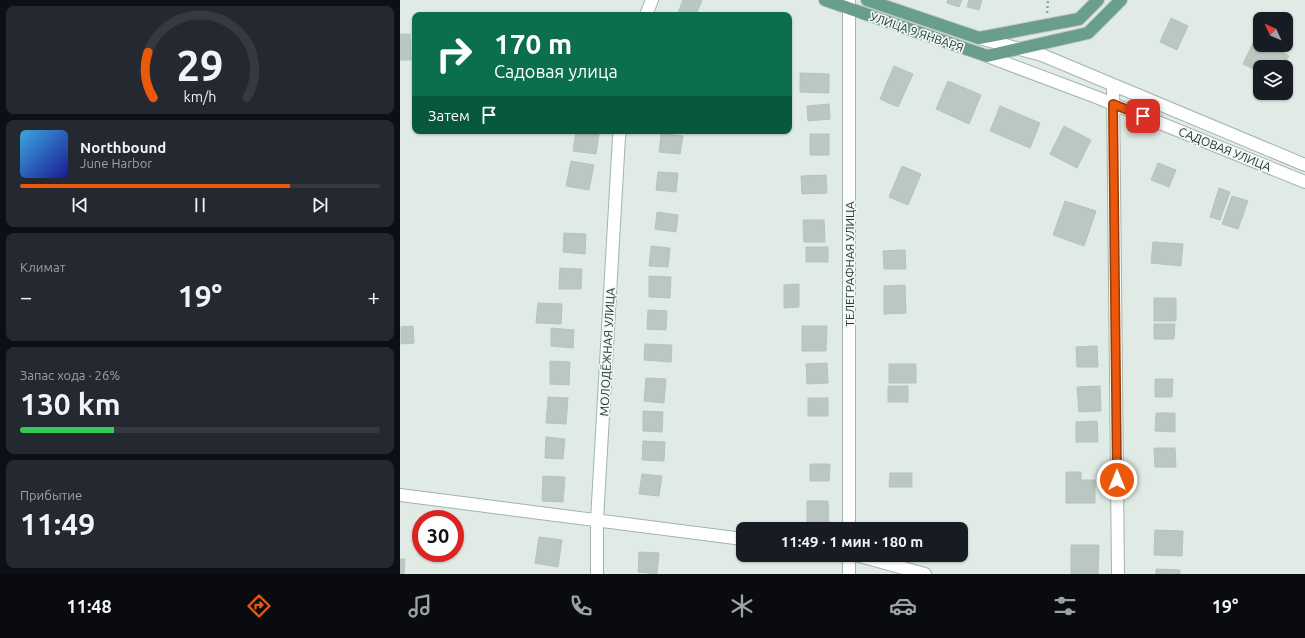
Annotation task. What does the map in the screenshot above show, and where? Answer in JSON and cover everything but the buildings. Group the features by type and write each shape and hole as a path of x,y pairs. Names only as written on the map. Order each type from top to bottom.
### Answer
{"main road":[{"name":"УЛИЦА 9 ЯНВАРЯ","path":"825,0 849,4 987,56"},
{"name":"УЛИЦА 9 ЯНВАРЯ","path":"867,0 979,38"},
{"path":"979,38 1078,19 1098,0"},
{"path":"987,56 1088,33 1121,0"}],"street":[{"path":"647,12 652,0"},
{"name":"ТЕЛЕГРАФНАЯ УЛИЦА","path":"849,4 849,522"},
{"name":"САДОВАЯ УЛИЦА","path":"979,38 1042,55 1305,165"},
{"name":"САДОВАЯ УЛИЦА","path":"987,56 1113,104 1305,182"},
{"path":"1113,85 1118,574"},
{"name":"МОЛОДЁЖНАЯ УЛИЦА","path":"597,574 597,520 620,134"},
{"path":"400,496 736,538"},
{"path":"849,562 850,574"},
{"path":"881,562 925,574"}],"route":[{"path":"1117,480 1113,104 1143,116"}]}
